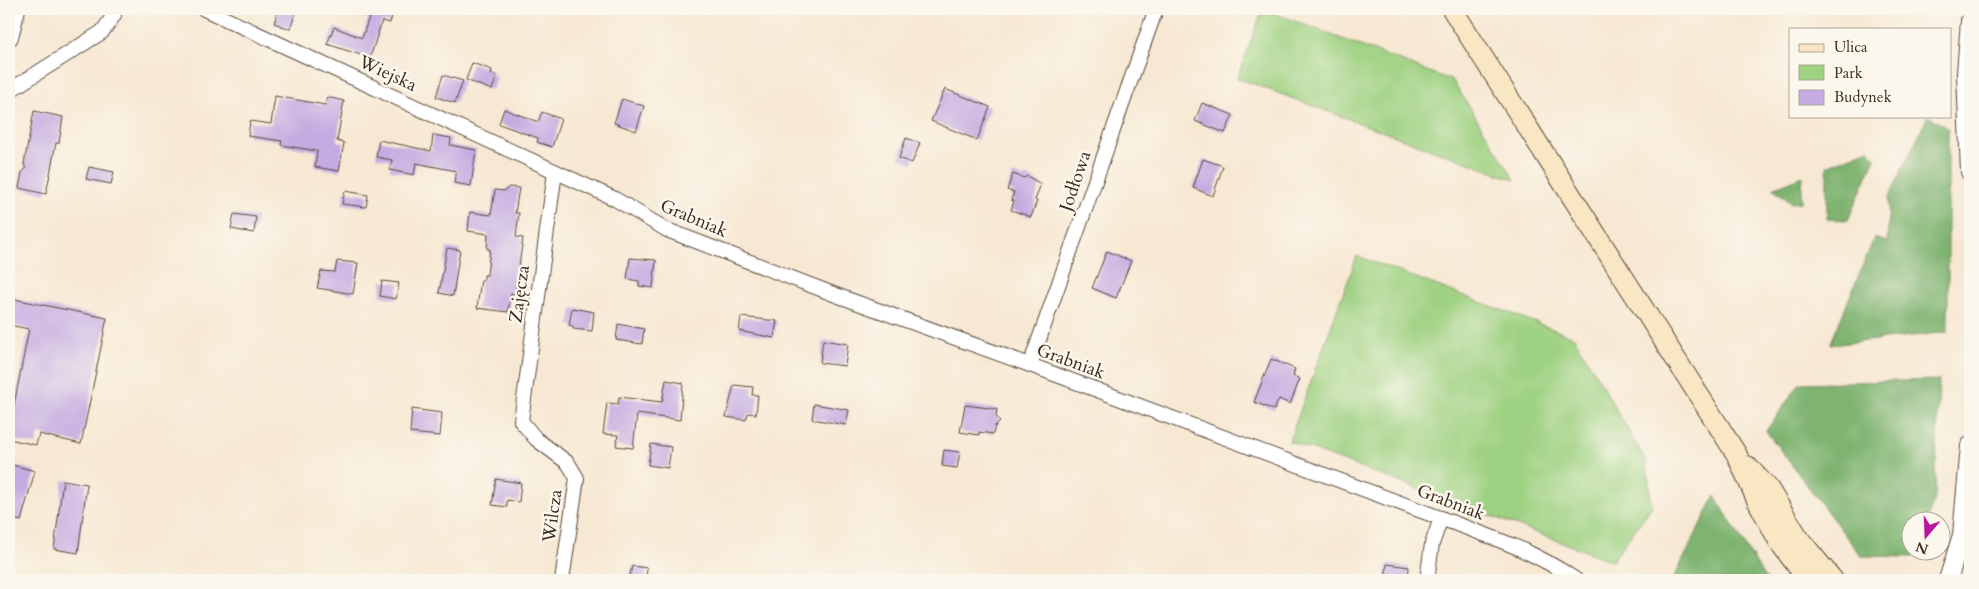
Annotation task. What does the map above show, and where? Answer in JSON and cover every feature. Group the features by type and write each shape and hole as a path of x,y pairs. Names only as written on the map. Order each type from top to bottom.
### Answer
{"main road":[{"path":"1452,9 1737,455 1757,500 1780,543 1808,580"},
{"path":"1737,455 1768,488 1800,540 1833,580"}],"street":[{"path":"9,37 16,9"},
{"path":"9,91 102,32 114,14 115,9"},
{"name":"Wiejska","path":"204,9 555,172"},
{"name":"Jodłowa","path":"1030,365 1156,9"},
{"path":"1970,21 1966,73 1970,172"},
{"name":"Grabniak","path":"555,172 615,199 667,230 836,295 1441,518 1529,552 1576,580"},
{"name":"Zajęcza","path":"521,421 555,172"},
{"name":"Wilcza","path":"521,421 536,439 568,463 577,478 562,580"},
{"path":"1946,577 1962,535 1970,446"},
{"path":"1427,580 1432,544 1441,518"}],"green space":[{"path":"1263,9 1453,81 1515,180 1237,78"},
{"path":"1927,118 1931,118 1948,128 1948,332 1830,345 1874,238 1887,242 1889,197"},
{"path":"1868,149 1875,158 1848,220 1827,219 1827,166"},
{"path":"1803,176 1801,202 1791,203 1773,188"},
{"path":"1357,256 1574,337 1646,461 1652,506 1612,561 1289,441"},
{"path":"1939,380 1935,499 1930,512 1902,512 1902,557 1861,556 1766,431 1800,383"},
{"path":"1715,496 1766,580 1673,580"}],"building":[{"path":"279,9 297,9 290,29 274,23"},
{"path":"353,9 394,9 390,23 382,21 370,58 327,44 334,27 362,38 369,17 353,13"},
{"path":"472,63 492,70 491,74 497,76 492,90 466,80"},
{"path":"443,75 463,81 455,103 436,97"},
{"path":"945,89 990,107 977,140 931,121"},
{"path":"275,96 325,105 327,97 344,101 337,141 344,143 339,171 315,167 317,151 281,145 282,141 248,136 250,121 271,124"},
{"path":"622,99 644,106 636,131 614,123"},
{"path":"1202,103 1233,115 1225,133 1195,121"},
{"path":"504,109 538,122 542,112 561,119 552,147 537,142 538,138 499,124"},
{"path":"34,111 63,117 59,143 56,143 46,194 19,188 22,172 26,169 24,164"},
{"path":"433,135 451,138 450,145 476,150 471,186 454,183 456,171 416,163 414,175 390,170 392,160 376,157 379,140 431,151"},
{"path":"906,138 920,143 912,163 899,158"},
{"path":"1203,159 1223,166 1213,196 1193,188"},
{"path":"89,167 114,172 111,184 86,179"},
{"path":"1013,174 1024,178 1027,176 1041,184 1031,217 1011,210 1014,201 1011,200 1014,192 1007,190"},
{"path":"509,187 519,188 515,213 519,213 516,237 523,238 515,294 511,293 508,312 477,308 481,280 484,280 484,275 487,275 490,249 487,249 488,234 468,231 470,212 491,215 495,190 504,191"},
{"path":"345,191 368,195 366,207 342,204"},
{"path":"234,214 256,217 254,233 231,229"},
{"path":"447,248 460,250 453,296 439,293"},
{"path":"1107,251 1131,261 1116,298 1092,288"},
{"path":"630,258 656,260 653,288 639,286 639,281 627,279"},
{"path":"337,261 358,263 353,294 317,288 321,271 335,272"},
{"path":"382,281 399,283 396,299 380,296"},
{"path":"9,298 107,318 81,444 39,434 36,445 9,439 9,430 29,329 9,325"},
{"path":"572,308 594,312 592,331 573,329 573,326 569,325"},
{"path":"741,317 777,321 774,338 739,331"},
{"path":"618,324 644,329 642,344 616,340"},
{"path":"823,340 848,344 845,366 820,363"},
{"path":"1271,359 1295,369 1293,376 1300,379 1290,404 1279,399 1274,410 1254,402"},
{"path":"666,380 683,383 680,420 637,414 633,448 616,446 618,435 603,434 607,403 618,404 619,397 662,402"},
{"path":"734,385 753,387 752,395 758,395 756,414 748,413 746,420 726,417"},
{"path":"814,404 849,410 846,425 812,419"},
{"path":"965,405 997,409 996,416 1000,422 995,426 993,434 979,432 979,435 960,432"},
{"path":"412,409 442,413 440,436 410,433"},
{"path":"651,444 671,447 668,468 648,465"},
{"path":"944,450 960,452 957,468 942,466"},
{"path":"9,464 35,471 21,521 9,518"},
{"path":"496,479 521,483 519,502 507,500 507,507 492,505"},
{"path":"63,480 87,484 78,553 54,549"},
{"path":"1387,564 1409,567 1408,580 1385,580"},
{"path":"632,566 647,568 646,580 629,580"}]}
